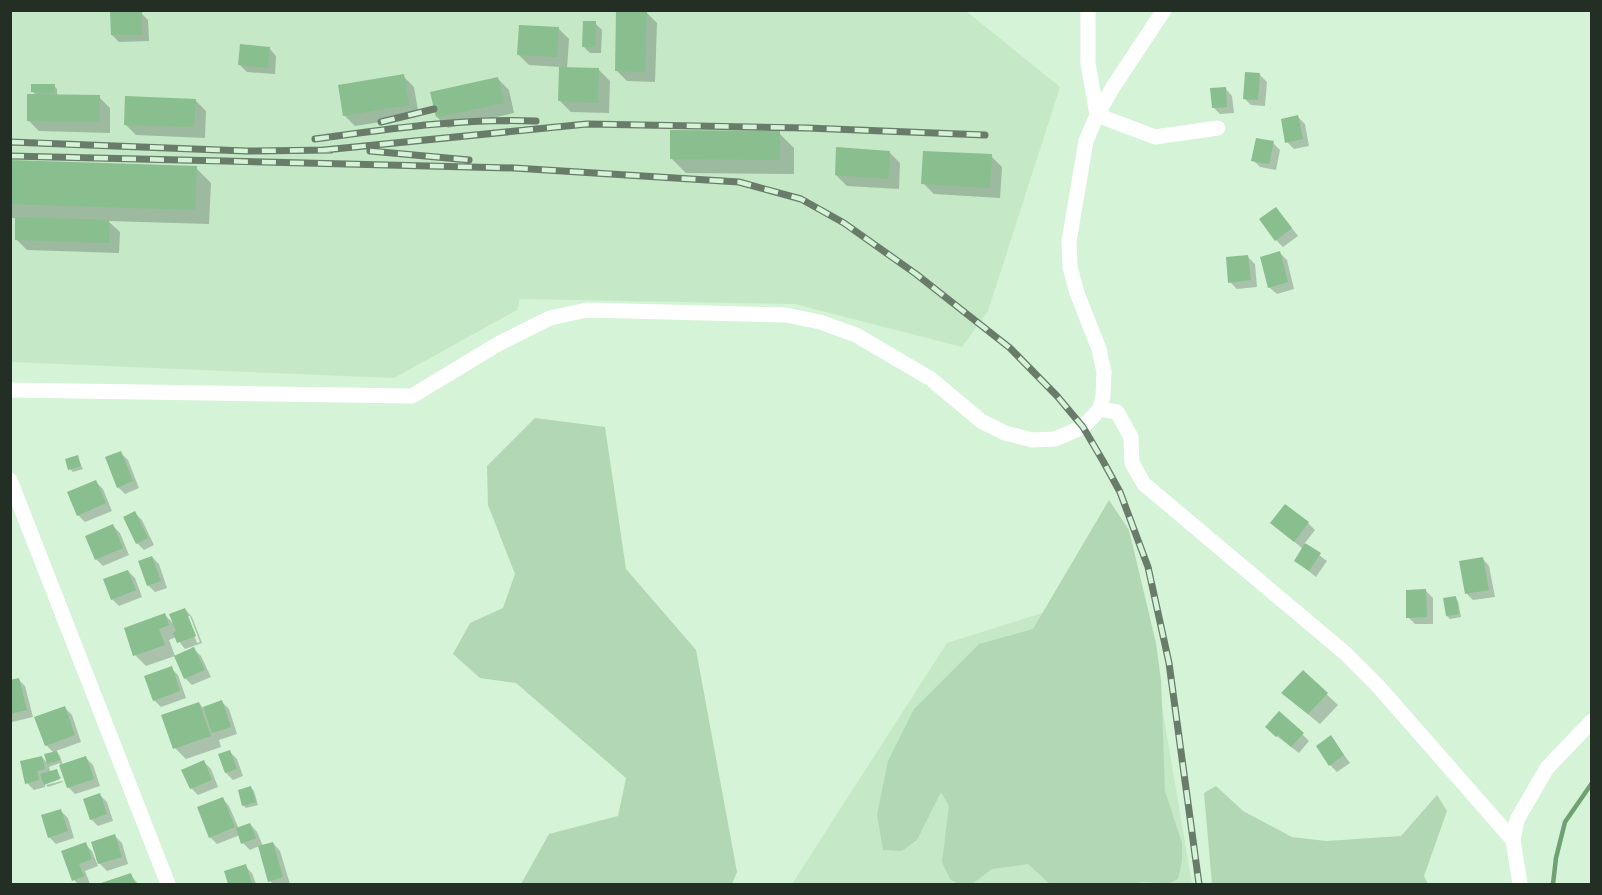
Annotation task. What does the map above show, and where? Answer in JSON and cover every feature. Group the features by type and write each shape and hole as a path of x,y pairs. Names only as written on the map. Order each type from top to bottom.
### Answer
{"street":[{"path":"1088,10 1088,63 1097,115"},
{"path":"11,390 412,396 498,344 550,318 587,310 786,315 820,322 856,335 931,379 981,421 1005,433 1032,440 1055,439 1083,427 1100,409 1104,372 1099,349 1077,293 1070,267 1069,241 1086,141 1113,87 1164,10"},
{"path":"1097,115 1155,137 1218,128"},
{"path":"1100,409 1117,412 1124,421 1131,437 1132,463 1144,484 1345,653 1378,686 1513,840"},
{"path":"10,480 168,885"},
{"path":"1520,885 1513,840 1517,820 1547,768 1592,721"}],"shaded area":[{"path":"11,11 966,11 1060,87 988,311 962,347 795,304 520,299 517,310 394,378 11,362"},
{"path":"535,418 605,427 626,569 696,650 737,872 732,884 521,884 549,834 618,816 626,778 516,683 480,678 453,654 470,623 503,608 515,574 488,505 487,466"},
{"path":"1109,500 1129,530 1156,643 1161,680 1165,791 1182,843 1182,861 1178,879 1163,884 1148,882 1108,885 1050,884 1028,864 992,869 972,884 958,884 950,879 942,862 949,806 941,792 917,840 902,851 883,850 877,815 888,761 914,709 979,644 1033,629"},
{"path":"1141,582 1192,884 792,884 947,643"},
{"path":"1216,786 1243,811 1292,837 1326,841 1401,836 1437,795 1447,811 1424,876 1428,884 1212,884 1204,793"}],"building":[{"path":"616,10 647,11 645,72 615,71"},
{"path":"142,11 142,35 111,35 110,12"},
{"path":"583,21 596,21 595,47 582,47"},
{"path":"519,25 559,27 557,57 517,55"},
{"path":"240,44 270,47 268,68 238,65"},
{"path":"559,67 599,68 598,103 558,101"},
{"path":"1245,72 1260,73 1258,100 1243,99"},
{"path":"404,74 409,105 343,116 338,85"},
{"path":"498,77 504,103 436,117 430,92"},
{"path":"31,84 55,84 54,93 31,92"},
{"path":"1226,87 1227,107 1212,108 1210,88"},
{"path":"27,94 100,95 99,122 27,121"},
{"path":"125,96 196,99 194,127 124,125"},
{"path":"1298,115 1303,139 1285,143 1281,119"},
{"path":"670,130 780,131 780,160 670,159"},
{"path":"1256,138 1274,141 1269,164 1251,161"},
{"path":"836,147 890,151 888,179 835,175"},
{"path":"923,151 992,154 990,188 921,184"},
{"path":"10,160 197,166 195,210 10,204"},
{"path":"1276,207 1292,228 1275,241 1259,219"},
{"path":"15,217 109,220 109,243 15,240"},
{"path":"1280,251 1288,282 1268,288 1260,257"},
{"path":"1248,255 1251,280 1228,283 1226,257"},
{"path":"121,451 133,481 117,488 105,457"},
{"path":"78,455 81,466 68,470 65,459"},
{"path":"96,480 106,503 77,516 67,492"},
{"path":"1285,504 1309,522 1294,542 1270,523"},
{"path":"135,511 148,538 136,544 123,517"},
{"path":"113,524 123,548 95,560 85,536"},
{"path":"1305,543 1321,553 1309,571 1294,561"},
{"path":"152,556 161,581 147,586 138,561"},
{"path":"1483,557 1489,590 1465,594 1459,561"},
{"path":"128,570 136,590 111,600 103,579"},
{"path":"1426,589 1427,617 1406,618 1406,590"},
{"path":"1456,596 1459,614 1446,616 1443,598"},
{"path":"185,608 196,636 177,643 173,633 176,631 169,614"},
{"path":"165,613 169,625 159,629 165,645 133,656 124,628"},
{"path":"194,647 205,670 184,679 174,656"},
{"path":"172,666 180,691 153,701 144,676"},
{"path":"1303,670 1328,693 1308,714 1281,693"},
{"path":"19,678 27,710 10,714 10,680"},
{"path":"222,700 231,727 212,733 203,707"},
{"path":"199,702 211,736 173,749 161,715"},
{"path":"65,706 75,735 45,746 34,717"},
{"path":"1279,711 1304,733 1291,747 1265,727"},
{"path":"1331,735 1344,755 1329,766 1316,746"},
{"path":"230,750 237,769 225,773 218,754"},
{"path":"57,751 60,760 47,764 44,754"},
{"path":"42,756 45,769 37,771 39,780 25,784 20,761"},
{"path":"86,756 94,779 67,788 59,765"},
{"path":"204,760 212,780 190,789 181,770"},
{"path":"57,769 60,779 44,785 40,774"},
{"path":"251,786 256,802 242,806 238,790"},
{"path":"100,793 107,814 90,820 83,799"},
{"path":"223,797 235,827 209,838 197,807"},
{"path":"61,809 68,831 48,838 41,815"},
{"path":"250,823 256,838 241,844 236,828"},
{"path":"115,834 122,857 98,864 91,842"},
{"path":"86,842 92,859 79,864 84,876 72,881 61,851"},
{"path":"273,842 283,877 268,882 258,846"},
{"path":"246,864 252,884 228,884 224,871"},
{"path":"131,873 135,884 98,884"}],"waterway":[{"path":"1553,884 1556,858 1565,822 1592,783"}],"railway":[{"path":"381,122 434,109"},
{"path":"315,139 453,123 536,121"},
{"path":"324,150 587,124 807,128 985,135"},
{"path":"10,142 246,151 331,150"},
{"path":"370,151 469,160"},
{"path":"10,156 514,168 739,182 801,199 844,223 916,274 1010,348 1057,396 1083,427 1120,492 1148,567 1169,663 1199,884"}]}
